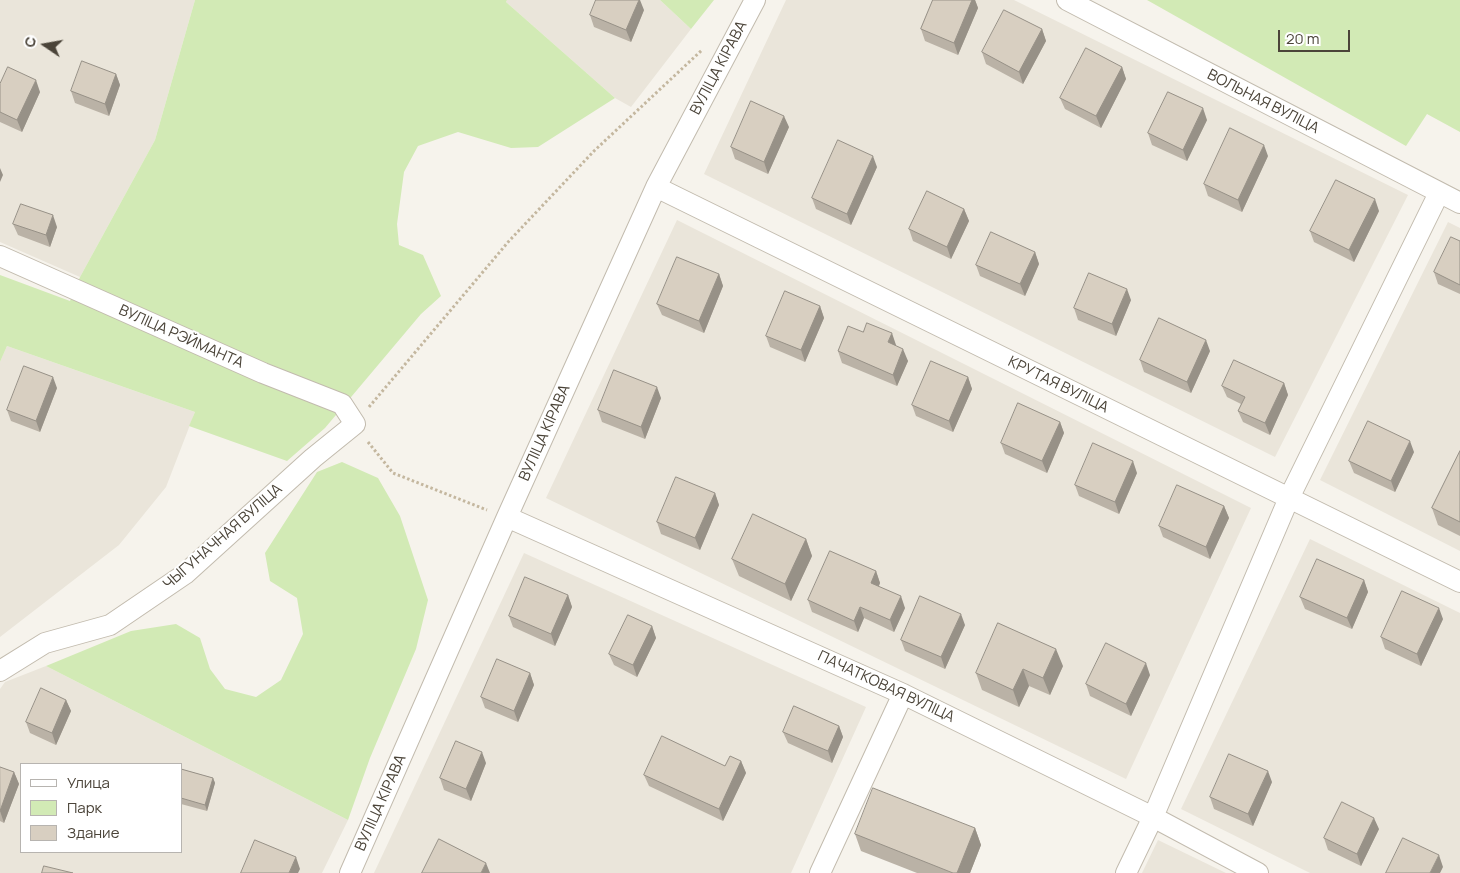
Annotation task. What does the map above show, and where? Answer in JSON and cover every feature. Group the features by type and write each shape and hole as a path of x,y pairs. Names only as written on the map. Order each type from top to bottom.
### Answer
{"street":[{"name":"ВУЛІЦА КІРАВА","path":"350,873 506,517 656,187 755,0"},
{"name":"ВОЛЬНАЯ ВУЛІЦА","path":"1067,0 1460,203"},
{"name":"КРУТАЯ ВУЛІЦА","path":"656,187 1460,582"},
{"path":"1126,873 1153,817 1289,498 1439,193"},
{"name":"ВУЛІЦА РЭЙМАНТА","path":"0,256 263,373 342,404 355,424"},
{"name":"ЧЫГУНАЧНАЯ ВУЛІЦА","path":"0,671 45,643 110,625 185,574 313,458 355,424"},
{"name":"ПАЧАТКОВАЯ ВУЛІЦА","path":"506,517 903,694 1153,817 1258,873"},
{"path":"820,873 903,694"}],"path":[{"path":"506,517 392,473 355,424 508,241 594,151 704,49"}],"shaded area":[{"path":"0,0 195,0 155,140 80,277 0,242"},
{"path":"507,0 660,0 691,29 631,107 615,98 506,2"},
{"path":"786,0 1014,0 1408,195 1275,457 704,174"},
{"path":"677,220 1251,508 1126,779 546,498"},
{"path":"1448,222 1460,228 1460,551 1320,480"},
{"path":"7,346 195,412 166,487 119,545 0,637 0,362"},
{"path":"1310,539 1460,613 1460,873 1310,873 1181,809"},
{"path":"524,553 866,707 791,873 374,873"},
{"path":"46,666 348,820 322,873 0,873 0,689 5,682"},
{"path":"1158,840 1226,873 1142,873"}],"green space":[{"path":"195,0 507,0 506,2 615,98 538,147 511,148 458,132 418,146 404,172 397,224 399,245 423,255 441,296 421,314 325,428 287,461 189,426 195,412 7,346 0,362 0,275 70,301 80,277 155,140"},
{"path":"660,0 714,0 691,29"},
{"path":"1147,0 1460,0 1460,132 1427,114 1406,146"},
{"path":"342,462 378,478 400,516 428,600 416,649 370,758 348,820 46,666 131,631 176,624 200,638 210,669 225,689 256,697 281,680 303,634 297,598 270,581 265,553 317,472"}],"building":[{"path":"596,0 639,0 626,30 590,15"},
{"path":"933,0 972,0 954,43 921,29"},
{"path":"1004,10 1042,29 1019,72 982,52"},
{"path":"1086,48 1122,67 1096,116 1060,98"},
{"path":"82,61 116,74 105,104 71,91"},
{"path":"8,67 36,80 17,120 0,112 0,84"},
{"path":"1168,92 1203,108 1183,150 1148,133"},
{"path":"751,101 784,116 764,162 731,147"},
{"path":"1230,128 1264,145 1238,200 1204,184"},
{"path":"838,140 873,156 847,214 812,198"},
{"path":"1336,180 1375,199 1349,250 1310,231"},
{"path":"927,191 964,209 947,247 909,229"},
{"path":"21,204 53,215 46,235 13,224"},
{"path":"991,232 1035,252 1020,284 976,265"},
{"path":"1451,237 1460,241 1460,285 1434,272"},
{"path":"677,257 719,274 699,321 657,304"},
{"path":"1089,273 1127,289 1112,324 1074,308"},
{"path":"785,291 820,306 801,350 766,336"},
{"path":"1159,318 1206,340 1187,382 1140,360"},
{"path":"867,323 892,333 888,342 903,349 893,375 838,351 848,326 863,332"},
{"path":"1234,360 1284,383 1265,423 1238,411 1245,397 1222,386"},
{"path":"931,361 968,377 949,421 912,405"},
{"path":"24,366 53,377 36,421 7,410"},
{"path":"614,370 657,387 641,427 598,410"},
{"path":"1018,403 1060,422 1042,461 1001,443"},
{"path":"1368,421 1410,441 1391,481 1349,461"},
{"path":"1093,443 1133,461 1115,502 1075,485"},
{"path":"1460,451 1460,522 1432,508"},
{"path":"676,477 715,493 695,538 657,522"},
{"path":"1177,485 1224,506 1206,547 1159,526"},
{"path":"753,514 806,539 785,584 732,559"},
{"path":"830,551 876,571 871,583 901,596 890,620 860,607 854,621 808,600"},
{"path":"1317,559 1364,580 1347,618 1300,597"},
{"path":"525,577 568,595 551,634 509,616"},
{"path":"1402,591 1439,608 1417,654 1381,637"},
{"path":"920,596 961,614 941,657 901,640"},
{"path":"628,615 652,626 633,665 609,654"},
{"path":"998,623 1056,649 1043,678 1023,669 1013,690 976,673"},
{"path":"1106,643 1146,663 1126,704 1086,684"},
{"path":"497,659 530,673 514,711 481,697"},
{"path":"41,688 66,700 52,733 26,722"},
{"path":"794,706 839,726 828,751 783,732"},
{"path":"662,736 725,766 730,756 741,761 719,809 644,775"},
{"path":"456,741 482,752 466,789 440,778"},
{"path":"1229,754 1268,771 1248,814 1210,797"},
{"path":"0,767 14,772 0,811"},
{"path":"182,769 213,778 205,805 182,798"},
{"path":"873,788 975,828 957,873 855,834"},
{"path":"1342,802 1374,818 1357,854 1324,838"},
{"path":"1403,838 1439,855 1430,873 1386,873"},
{"path":"439,839 486,863 481,873 422,873"},
{"path":"255,840 296,857 289,873 241,873"},
{"path":"44,866 73,873 42,873"}]}
